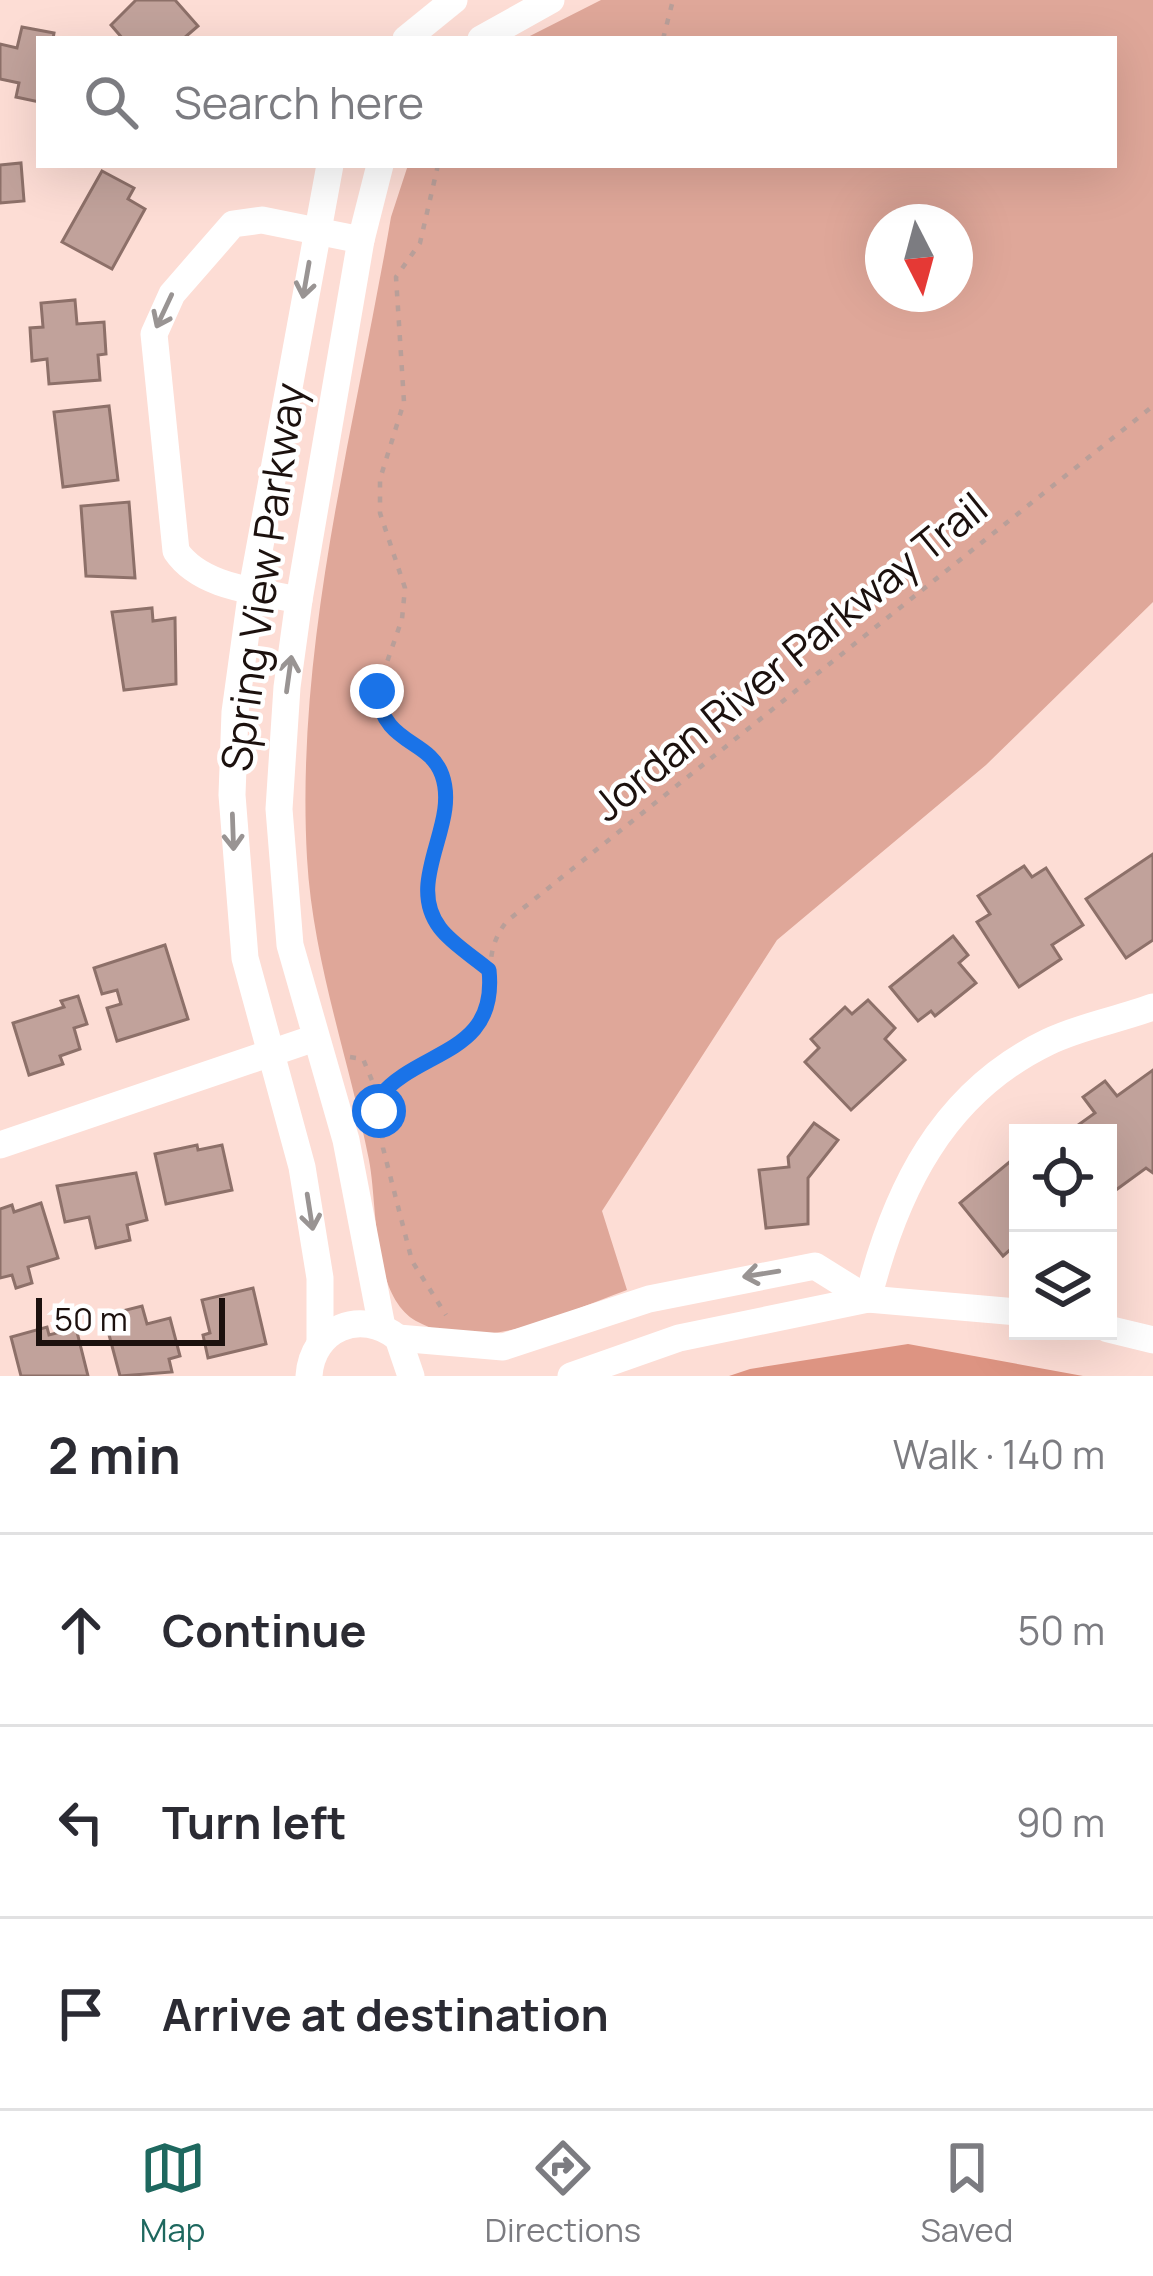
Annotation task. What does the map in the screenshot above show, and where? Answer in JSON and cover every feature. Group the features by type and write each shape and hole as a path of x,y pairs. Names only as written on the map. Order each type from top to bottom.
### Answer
{"street":[{"path":"410,36 454,0"},
{"path":"483,36 502,11 551,0"},
{"name":"Spring View Parkway","path":"306,1364 320,1278 309,1205 245,958 233,837 235,712 252,590 329,168"},
{"name":"Spring View Parkway","path":"379,168 362,240 299,600 281,752 281,863 290,945 346,1140 390,1333 411,1376"},
{"path":"299,600 252,590 190,568 172,540 154,334 172,294 233,224 262,220 362,240"},
{"path":"868,1299 893,1212 920,1160 952,1115 1024,1054 1075,1030 1153,1006"},
{"path":"0,1145 315,1038"},
{"path":"306,1364 348,1324 488,1362 520,1344 692,1288 815,1266 868,1299"},
{"path":"571,1376 698,1334 868,1299 1009,1311"},
{"path":"1117,1331 1153,1340"}],"path":[{"path":"664,36 673,0"},
{"path":"437,168 420,243 396,277 404,402 380,479 380,513 405,589 403,619 377,691 379,710 394,734 437,763 448,795 428,869 438,926 489,970"},
{"name":"Jordan River Parkway Trail","path":"379,1097 481,1024 490,1004 490,945 507,921 1153,406"},
{"path":"344,1058 361,1056 379,1097 379,1127 412,1261 449,1322"}],"shaded area":[{"path":"601,0 1153,0 1153,602 986,765 777,940 602,1211 627,1290 550,1319 495,1333 441,1331 416,1321 401,1309 391,1291 379,1248 369,1160 324,973 311,897 306,777 310,696 345,456 391,217 407,168 1117,168 1117,36 530,36"},
{"path":"908,1344 1083,1376 729,1376 750,1369"}],"building":[{"path":"136,0 175,0 198,26 186,36 120,36 111,25"},
{"path":"22,27 54,33 36,36 36,101 16,97 19,83 0,79 0,44 17,48"},
{"path":"21,163 24,201 0,203 0,165"},
{"path":"102,171 134,188 128,199 145,209 112,269 62,242"},
{"path":"75,300 77,324 104,322 106,354 98,355 100,380 49,384 47,359 32,361 30,328 43,327 41,303"},
{"path":"109,406 118,480 63,487 54,412"},
{"path":"129,502 135,578 86,576 81,506"},
{"path":"152,608 153,621 175,618 176,684 124,690 112,612"},
{"path":"1153,854 1153,940 1126,958 1086,899"},
{"path":"1024,866 1032,877 1046,868 1083,925 1052,945 1061,959 1019,987 977,922 990,914 978,896"},
{"path":"953,936 968,955 959,963 976,983 935,1016 931,1011 918,1021 890,987"},
{"path":"165,945 188,1019 117,1041 107,1008 121,1004 117,990 102,994 94,968"},
{"path":"78,996 87,1024 74,1028 80,1049 60,1056 63,1064 29,1075 13,1023 64,1007 61,1001"},
{"path":"868,1000 895,1028 885,1039 905,1060 851,1110 805,1062 819,1048 811,1039 845,1007 852,1014"},
{"path":"1153,1070 1153,1173 1146,1168 1117,1189 1117,1124 1080,1124 1095,1113 1083,1097 1105,1081 1117,1096"},
{"path":"814,1123 838,1140 808,1178 808,1224 766,1228 759,1170 789,1167 788,1157"},
{"path":"197,1145 198,1150 222,1145 232,1190 166,1204 155,1154"},
{"path":"1009,1162 1009,1251 1003,1256 960,1203"},
{"path":"136,1173 147,1220 127,1225 130,1240 96,1248 89,1217 65,1222 57,1186"},
{"path":"41,1203 58,1258 28,1267 32,1283 16,1288 12,1275 0,1278 0,1209 12,1205 14,1212"},
{"path":"253,1288 266,1344 208,1358 203,1335 210,1333 202,1300"},
{"path":"142,1306 147,1324 170,1318 180,1356 169,1359 172,1372 120,1376 108,1331 125,1326 122,1311"},
{"path":"47,1327 49,1335 76,1328 88,1376 21,1376 11,1337"}],"route":[{"path":"377,691 379,710 394,734 437,763 441,771 448,795 438,846 428,869 429,893 438,926 489,970 491,991 481,1024 453,1047 394,1081 379,1097 379,1111"}]}
